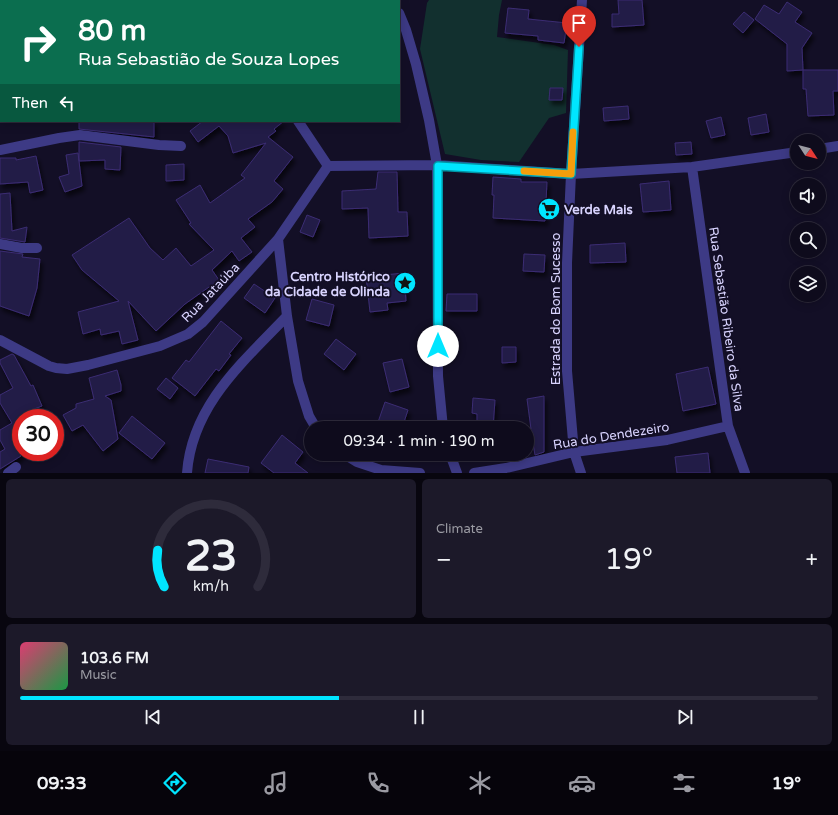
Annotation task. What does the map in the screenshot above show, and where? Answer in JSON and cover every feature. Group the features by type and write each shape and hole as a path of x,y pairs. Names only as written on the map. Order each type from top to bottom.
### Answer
{"street":[{"name":"Estrada do Bom Sucesso","path":"581,473 574,452 567,371 567,263 582,0"},
{"path":"400,15 416,64 438,166 438,376 442,421"},
{"path":"299,122 328,166 438,166 571,174 692,167 790,153"},
{"path":"0,150 80,135 159,145 181,146"},
{"path":"826,148 838,146"},
{"name":"Rua Jataúba","path":"0,340 49,366 68,369 160,346 188,334 203,322 278,239 328,166"},
{"name":"Rua Sebastião Ribeiro da Silva","path":"692,167 728,426 745,473"},
{"path":"278,239 287,316 298,381 312,421"},
{"path":"0,244 22,248 37,248"},
{"path":"187,473 194,441 201,421 215,396 229,376 287,316"},
{"name":"Rua do Dendezeiro","path":"474,473 506,468 574,452 667,440 728,426"},
{"path":"355,461 381,470 420,473"},
{"path":"453,461 457,473"}],"green space":[{"path":"429,0 502,0 497,37 554,45 568,50 566,113 549,118 519,162 481,160 445,154 420,49 427,3"}],"building":[{"path":"618,0 642,0 644,25 612,27 612,14 619,14"},
{"path":"787,2 802,12 795,22 812,33 802,48 803,70 787,71 787,44 755,19 764,5 779,14"},
{"path":"508,8 529,10 528,19 567,23 564,43 538,40 538,36 505,33"},
{"path":"744,12 754,20 743,33 733,24"},
{"path":"803,70 838,70 838,91 833,91 834,115 808,116 806,89 803,89"},
{"path":"550,88 563,88 562,100 549,100"},
{"path":"628,106 629,119 604,121 603,108"},
{"path":"766,114 769,132 751,135 748,118"},
{"path":"721,117 725,135 711,138 706,121"},
{"path":"79,122 154,122 154,137 79,129"},
{"path":"202,122 283,122 274,129 276,131 268,137 293,157 274,181 283,189 272,202 248,219 255,227 241,238 252,252 239,261 232,251 212,270 219,280 185,304 156,331 128,301 138,340 122,344 119,331 101,335 100,329 83,334 78,312 119,301 82,270 72,255 129,218 150,248 163,260 176,248 191,266 214,250 189,224 191,223 176,200 200,185 210,203 245,178 241,175 266,143 233,153 228,136 219,126 198,142 190,131"},
{"path":"79,142 121,147 120,170 105,169 105,160 79,161"},
{"path":"691,142 692,154 676,155 675,143"},
{"path":"78,153 82,186 65,192 59,177 69,174 66,155"},
{"path":"36,156 43,190 30,193 28,182 0,184 0,158 16,158 16,160"},
{"path":"184,164 184,180 166,181 166,165"},
{"path":"378,172 397,172 398,212 407,212 408,236 369,238 368,208 342,209 342,191 376,189"},
{"path":"493,177 521,179 521,182 547,182 545,221 493,218"},
{"path":"669,181 671,210 643,212 640,184"},
{"path":"10,193 12,231 27,227 25,242 0,238 0,194"},
{"path":"307,215 320,220 313,237 300,232"},
{"path":"625,243 626,262 590,263 590,245"},
{"path":"0,251 23,254 22,257 40,259 37,288 29,316 0,306"},
{"path":"524,254 545,255 544,272 523,271"},
{"path":"384,273 384,275 404,273 406,301 387,303 388,310 370,312 366,276"},
{"path":"254,284 275,298 265,313 244,298"},
{"path":"447,294 477,294 477,311 446,311"},
{"path":"312,299 334,305 329,326 306,320"},
{"path":"221,321 242,338 229,354 231,355 219,371 216,369 195,396 172,378 186,360 189,362"},
{"path":"336,339 356,354 344,370 324,354"},
{"path":"502,347 516,347 516,362 502,363"},
{"path":"12,354 14,355 31,386 33,385 42,406 34,409 12,409 12,423 0,403 0,395 13,388 0,363 0,360"},
{"path":"402,359 409,387 390,392 383,363"},
{"path":"708,367 716,404 683,411 676,374"},
{"path":"117,370 121,385 121,391 105,396 111,400 118,439 103,451 83,425 72,431 64,417 64,414 76,408 76,404 94,399 89,378"},
{"path":"166,378 178,388 170,399 157,389"},
{"path":"544,396 544,452 535,455 534,421 530,421 527,399"},
{"path":"473,398 495,400 494,421 477,421 477,414 472,413"},
{"path":"385,402 408,410 404,421 378,421"},
{"path":"132,416 165,443 152,459 119,433"},
{"path":"12,423 13,461 0,469 0,452 5,449 0,440 0,430"},
{"path":"282,435 303,452 295,463 308,473 274,473 261,463"},
{"path":"708,453 710,473 677,473 675,457"},
{"path":"208,459 249,467 248,473 205,473"}],"slow traffic":[{"path":"524,171 571,174 573,132"}],"place":[{"name":"Verde Mais","path":"549,209"},
{"name":"Centro Histórico da Cidade de Olinda","path":"405,283"}],"route":[{"path":"438,346 438,166 571,174 579,47"}]}
